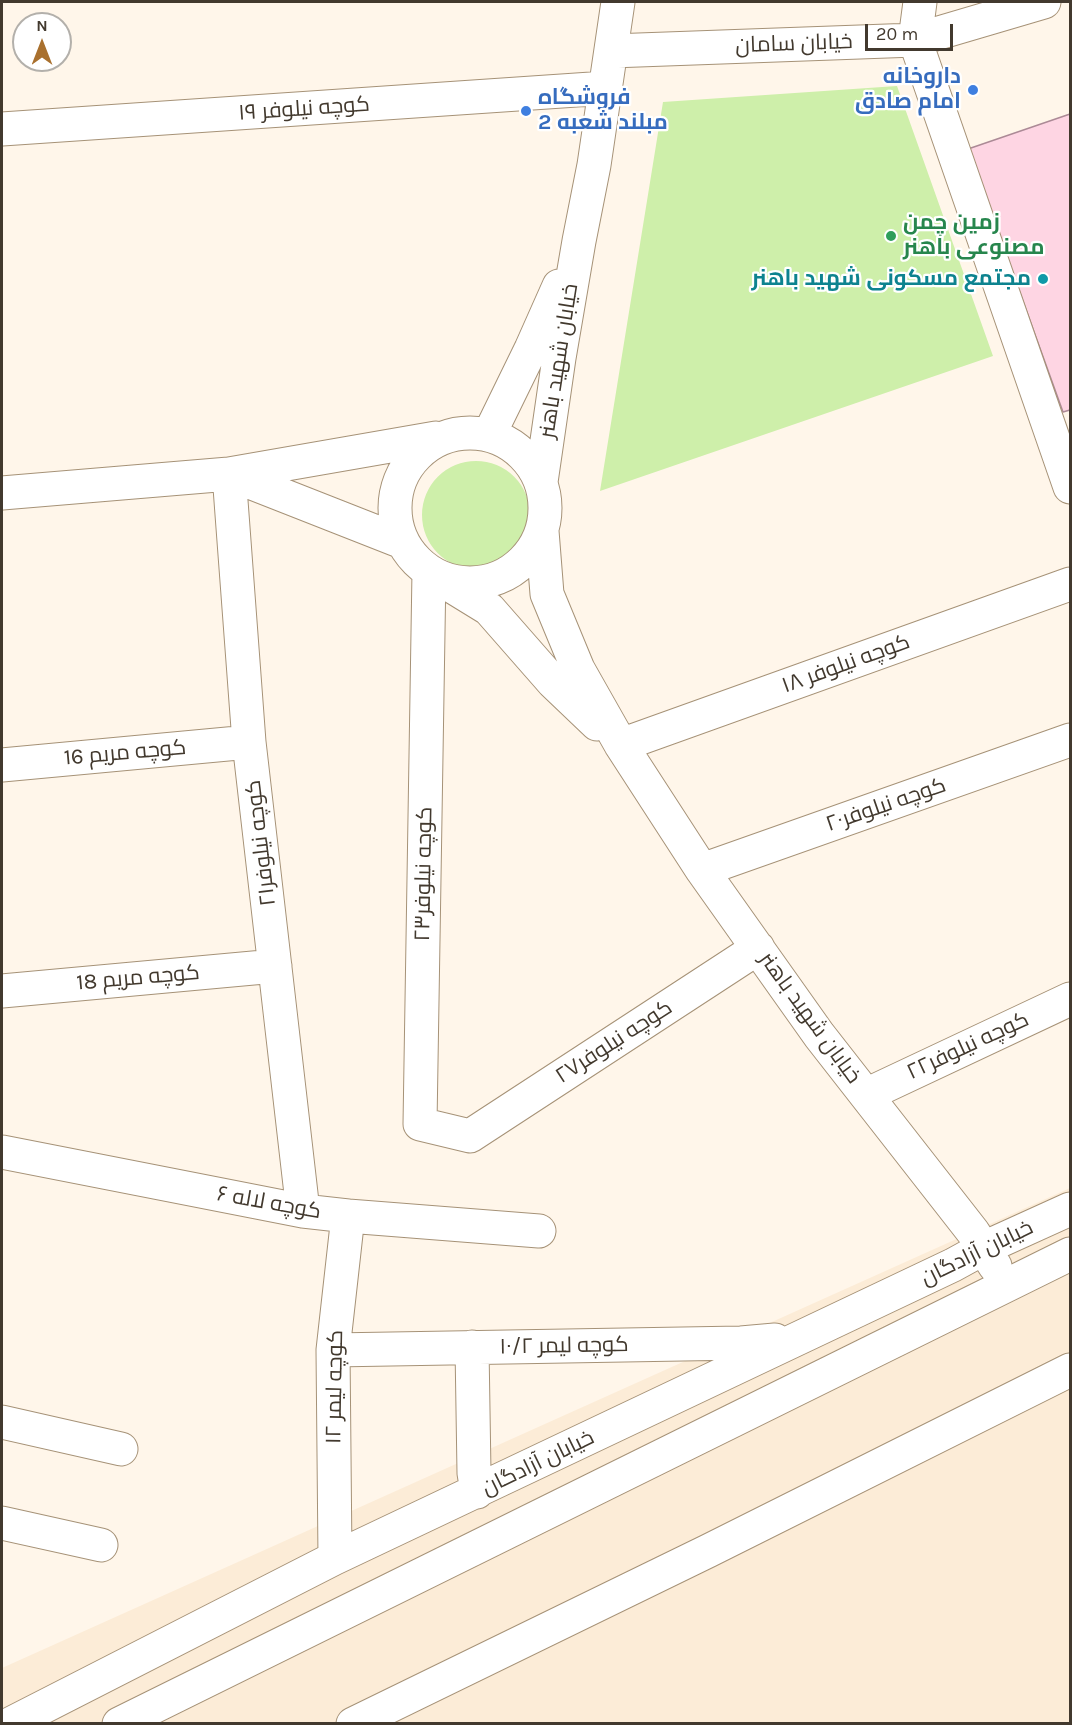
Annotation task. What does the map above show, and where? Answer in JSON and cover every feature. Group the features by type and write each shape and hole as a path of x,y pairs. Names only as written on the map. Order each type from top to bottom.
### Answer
{"street":[{"name":"خیابان شهید باهنر","path":"541,482 579,241 594,165 618,2"},
{"path":"920,2 915,40 1071,487"},
{"name":"خیابان سامان","path":"611,51 915,40 1044,2"},
{"name":"کوچه نیلوفر ۱۹","path":"2,129 606,88"},
{"name":"خیابان شهید باهنر","path":"489,435 531,349 579,241"},
{"path":"2,493 229,474 465,432 489,435 511,444 529,461 541,482 546,505 542,531 531,553 512,571 488,581 463,583 429,571 417,562 402,542 394,518 395,494 404,470 420,451 441,438"},
{"path":"229,474 402,542"},
{"name":"کوچه نیلوفر۲۱","path":"229,474 249,742 303,1211"},
{"name":"خیابان شهید باهنر","path":"542,531 547,594 578,669 621,745 702,870 819,1035 973,1232 1008,1285"},
{"name":"خیابان شهید باهنر","path":"429,571 489,609 553,682 621,745"},
{"name":"کوچه نیلوفر۲۳","path":"429,571 420,1124 470,1136"},
{"name":"کوچه نیلوفر ۱۸","path":"621,745 1071,584"},
{"name":"کوچه نیلوفر۲۰","path":"702,870 1071,740"},
{"name":"کوچه مریم 16","path":"2,765 249,742"},
{"name":"کوچه نیلوفر۲۷","path":"470,1136 758,948"},
{"name":"کوچه مریم 18","path":"2,991 275,966"},
{"name":"کوچه نیلوفر۲۲","path":"866,1095 1071,999"},
{"name":"کوچه لاله ۶","path":"2,1154 303,1211 539,1231"},
{"name":"خیابان آزادگان","path":"10,1724 335,1558 953,1265 984,1248 1071,1209"},
{"name":"کوچه لیمر ۱۲","path":"335,1558 333,1350 348,1216"},
{"name":"خیابان آزادگان","path":"118,1724 1071,1254"},
{"name":"کوچه لیمر ۱۰/۲","path":"333,1350 741,1343 796,1338"},
{"path":"472,1347 474,1473 477,1492"},
{"path":"353,1724 708,1551 1071,1370"},
{"path":"2,1422 121,1449"},
{"path":"2,1523 101,1545"}],"shaded area":[{"path":"1070,1188 1070,1723 2,1723 2,1668"}],"green space":[{"path":"897,86 993,356 600,491 663,102"},
{"path":"476,461 497,465 514,477 526,494 530,515 526,536 514,553 497,565 476,569 455,565 438,553 426,536 422,515 426,494 438,477 455,465"}],"building":[{"name":"مجتمع مسکونی شهید باهنر","path":"1070,114 1070,410 1063,412 968,149"}],"place":[{"name":"داروخانه امام صادق","path":"973,90"},
{"name":"فروشگاه مبلند شعبه 2","path":"526,111"},
{"name":"زمین چمن مصنوعی باهنر","path":"891,236"},
{"name":"مجتمع مسکونی شهید باهنر","path":"1043,279"}]}
